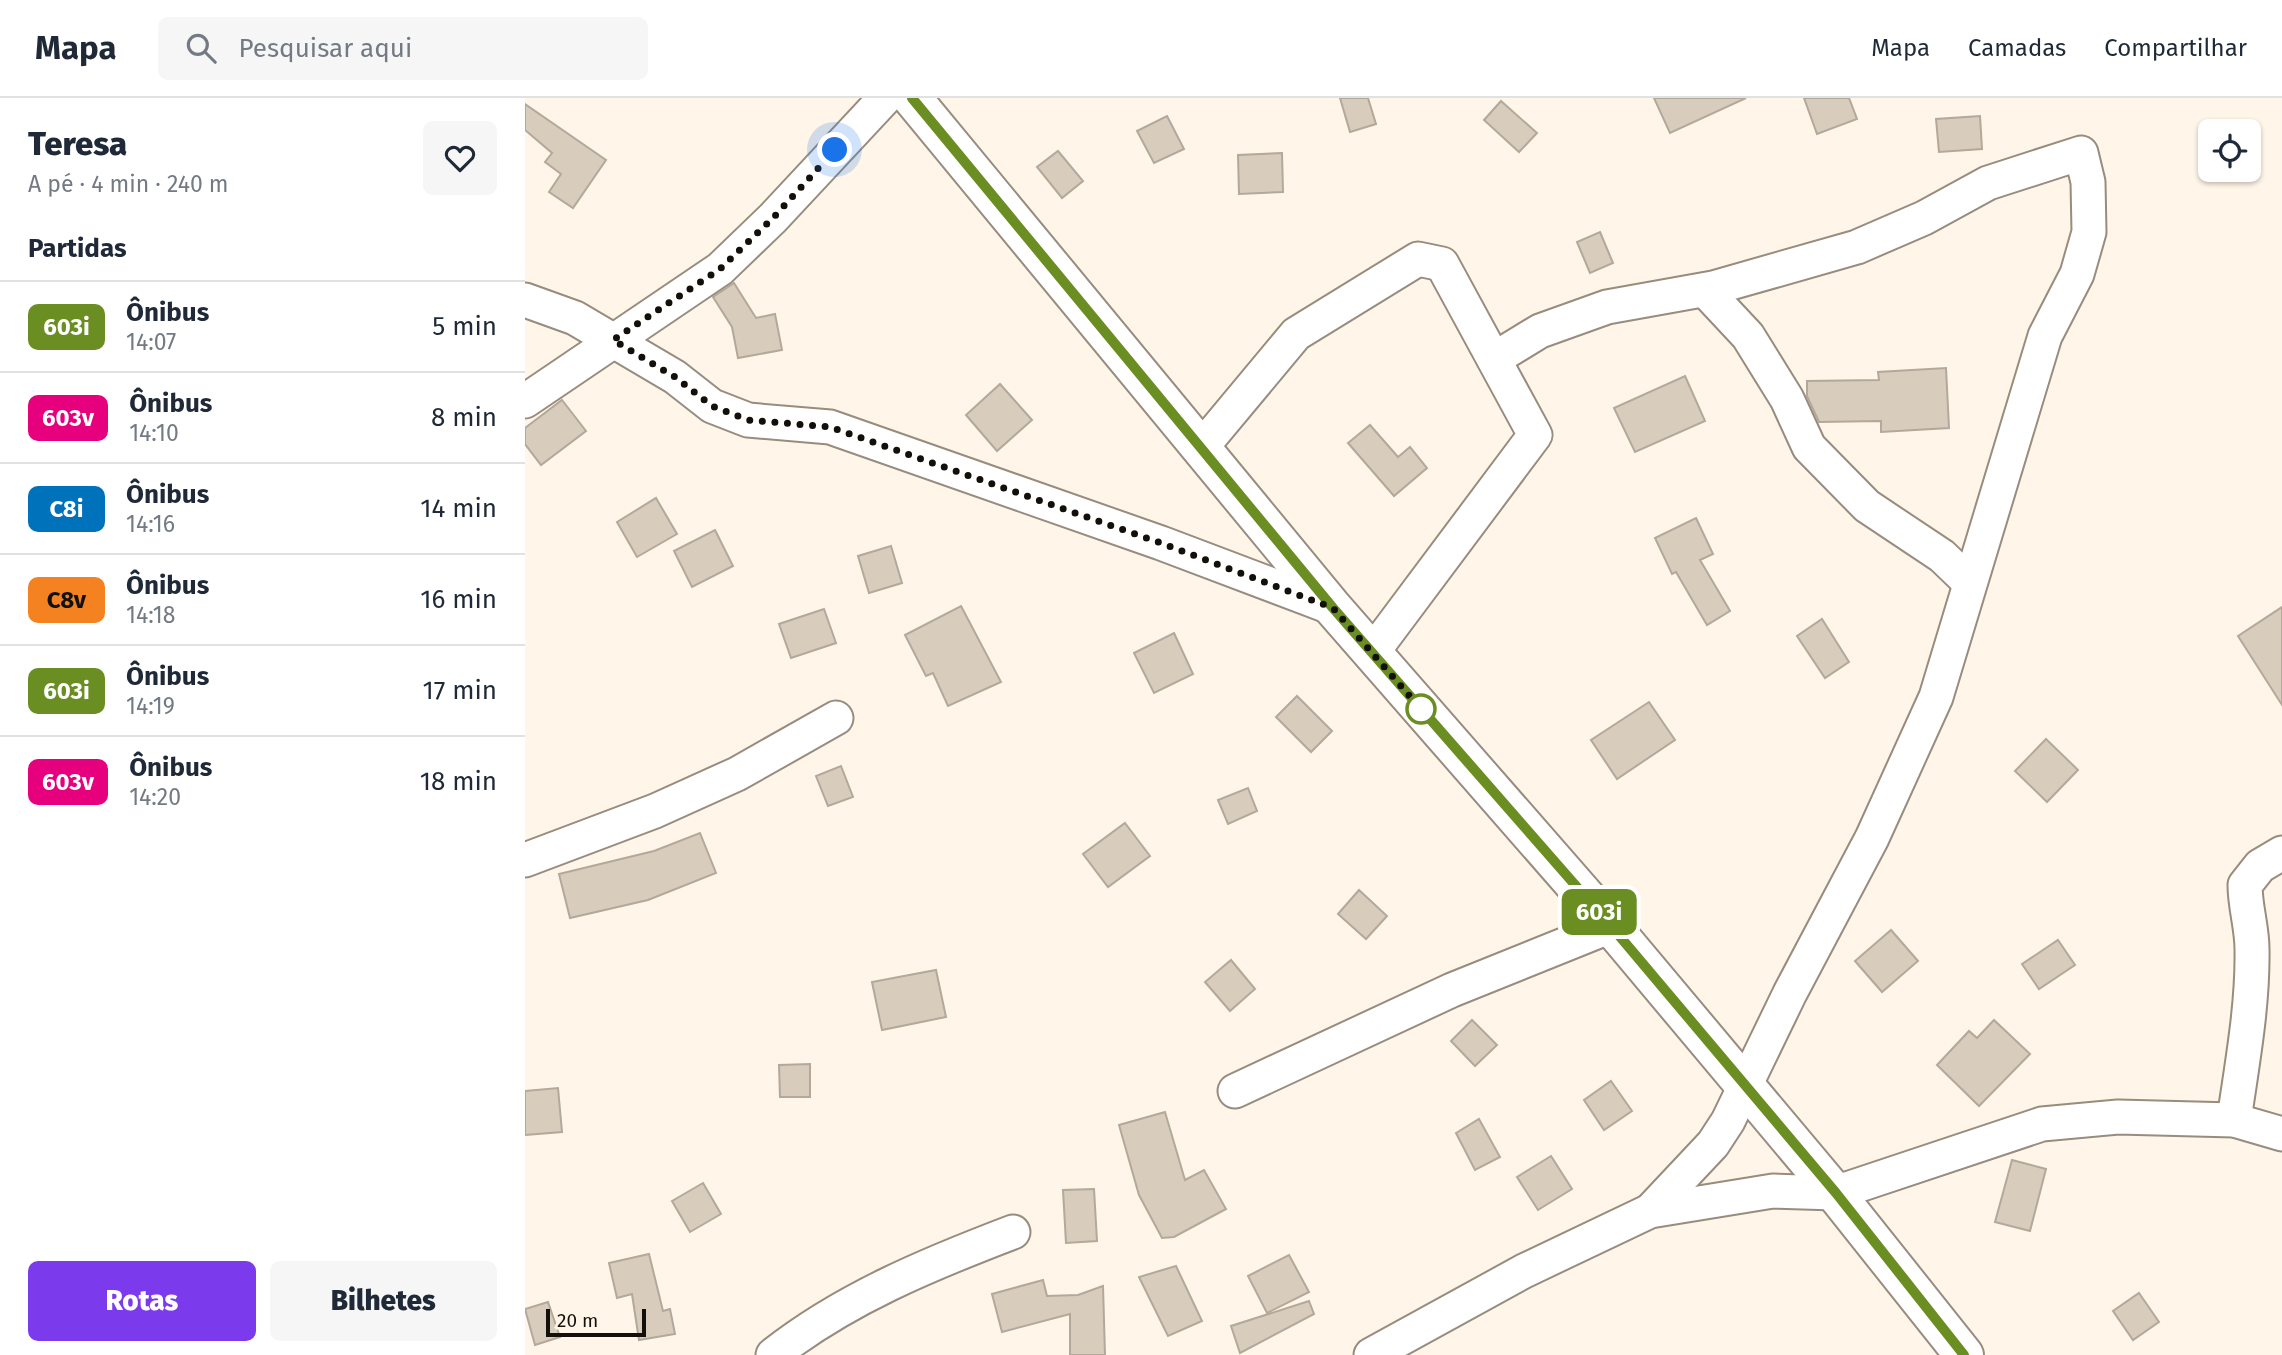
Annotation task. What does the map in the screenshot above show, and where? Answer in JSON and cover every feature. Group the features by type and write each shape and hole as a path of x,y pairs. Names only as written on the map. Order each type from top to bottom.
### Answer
{"street":[{"path":"525,401 720,269 773,218 885,98"},
{"path":"912,98 1333,608 1611,926 1836,1193 1964,1355"},
{"path":"1494,359 1540,331 1607,307 1705,290 1857,247 1924,218 1988,183 2081,153 2088,182 2089,232 2077,274 2045,336 1935,697 1872,838 1790,993 1747,1087 1713,1144 1650,1211"},
{"path":"1201,448 1296,334 1418,259 1442,264 1535,435 1372,653"},
{"path":"1705,290 1748,336 1787,399 1809,447 1867,506 1942,556 1969,582"},
{"path":"525,300 575,318 675,377 712,406 748,420 830,427 1161,543 1333,608"},
{"path":"525,860 667,806 737,774 836,718"},
{"path":"2234,1121 2249,1011 2252,959 2245,885 2260,866 2282,853"},
{"path":"1235,1091 1452,990 1611,926"},
{"path":"1371,1355 1524,1272 1650,1211 1773,1191 1836,1193 2042,1124 2118,1117 2234,1121 2282,1134"},
{"path":"773,1355 811,1325 867,1296 943,1259 1013,1232"}],"building":[{"path":"1340,98 1368,98 1376,124 1350,132"},
{"path":"1654,98 1746,98 1670,133"},
{"path":"1804,98 1849,98 1857,119 1817,134"},
{"path":"1501,101 1537,133 1519,152 1484,120"},
{"path":"525,104 606,160 573,208 549,192 561,174 545,162 552,153 525,130"},
{"path":"1167,116 1184,149 1154,163 1137,131"},
{"path":"1980,116 1982,149 1939,152 1936,119"},
{"path":"1058,151 1083,181 1062,198 1037,167"},
{"path":"1282,153 1283,192 1239,194 1238,155"},
{"path":"1600,232 1613,263 1590,273 1577,242"},
{"path":"734,283 756,318 775,314 782,350 738,358 732,327 713,297"},
{"path":"1946,368 1949,428 1881,432 1881,421 1819,422 1807,396 1807,381 1879,380 1878,372"},
{"path":"1685,376 1705,421 1635,452 1614,408"},
{"path":"1000,384 1032,420 997,451 966,415"},
{"path":"562,400 586,431 541,465 525,444 525,428"},
{"path":"1370,425 1398,457 1410,447 1427,468 1394,496 1348,443"},
{"path":"656,498 677,534 637,557 617,522"},
{"path":"1696,518 1713,554 1700,560 1730,611 1707,625 1676,572 1672,574 1655,538"},
{"path":"715,530 733,566 692,587 674,551"},
{"path":"891,546 902,583 869,593 858,556"},
{"path":"961,606 1001,682 948,706 933,673 926,676 905,635"},
{"path":"2282,607 2282,705 2238,636"},
{"path":"824,609 836,643 791,658 779,624"},
{"path":"1822,619 1849,662 1825,678 1797,636"},
{"path":"1174,633 1193,674 1154,693 1134,653"},
{"path":"1297,696 1332,731 1311,752 1276,717"},
{"path":"1649,702 1675,740 1617,779 1591,740"},
{"path":"2046,739 2078,770 2047,802 2015,771"},
{"path":"841,766 853,797 828,806 816,776"},
{"path":"1248,788 1257,811 1228,824 1218,800"},
{"path":"1125,823 1150,856 1108,887 1083,854"},
{"path":"700,833 716,873 648,900 570,918 559,874 654,851"},
{"path":"1359,890 1387,916 1366,939 1338,914"},
{"path":"1891,930 1918,961 1882,992 1855,961"},
{"path":"2058,940 2075,965 2039,989 2022,964"},
{"path":"1231,960 1255,989 1230,1011 1205,982"},
{"path":"936,970 946,1017 882,1030 872,982"},
{"path":"1472,1020 1497,1045 1475,1066 1451,1041"},
{"path":"1994,1020 2030,1054 1979,1106 1937,1065 1969,1031 1977,1038"},
{"path":"810,1064 810,1097 780,1097 779,1065"},
{"path":"1611,1081 1632,1111 1604,1130 1584,1100"},
{"path":"558,1088 562,1132 525,1135 525,1091"},
{"path":"1165,1112 1185,1180 1204,1170 1226,1209 1174,1237 1162,1238 1139,1195 1119,1125"},
{"path":"1479,1119 1500,1157 1475,1170 1456,1133"},
{"path":"1551,1156 1572,1189 1538,1210 1517,1177"},
{"path":"2012,1160 2046,1169 2030,1231 1995,1222"},
{"path":"703,1183 721,1214 690,1232 672,1201"},
{"path":"1094,1189 1097,1241 1066,1243 1063,1190"},
{"path":"649,1254 663,1311 670,1309 675,1334 639,1340 632,1294 617,1298 609,1263"},
{"path":"1289,1255 1309,1292 1267,1313 1248,1276"},
{"path":"1176,1266 1202,1321 1168,1336 1139,1277"},
{"path":"1043,1280 1047,1296 1078,1295 1103,1286 1105,1355 1070,1355 1070,1314 1002,1332 992,1294"},
{"path":"2139,1293 2159,1322 2133,1340 2113,1311"},
{"path":"1309,1301 1314,1314 1240,1353 1231,1326"},
{"path":"548,1302 560,1337 535,1345 525,1309"}],"bus line":[{"name":"603i","path":"912,98 1333,608 1611,926 1836,1193 1964,1355"}],"route":[{"path":"835,150 773,218 720,269 613,340 675,377 712,406 748,420 830,427 923,457 1333,608 1421,709"}]}
